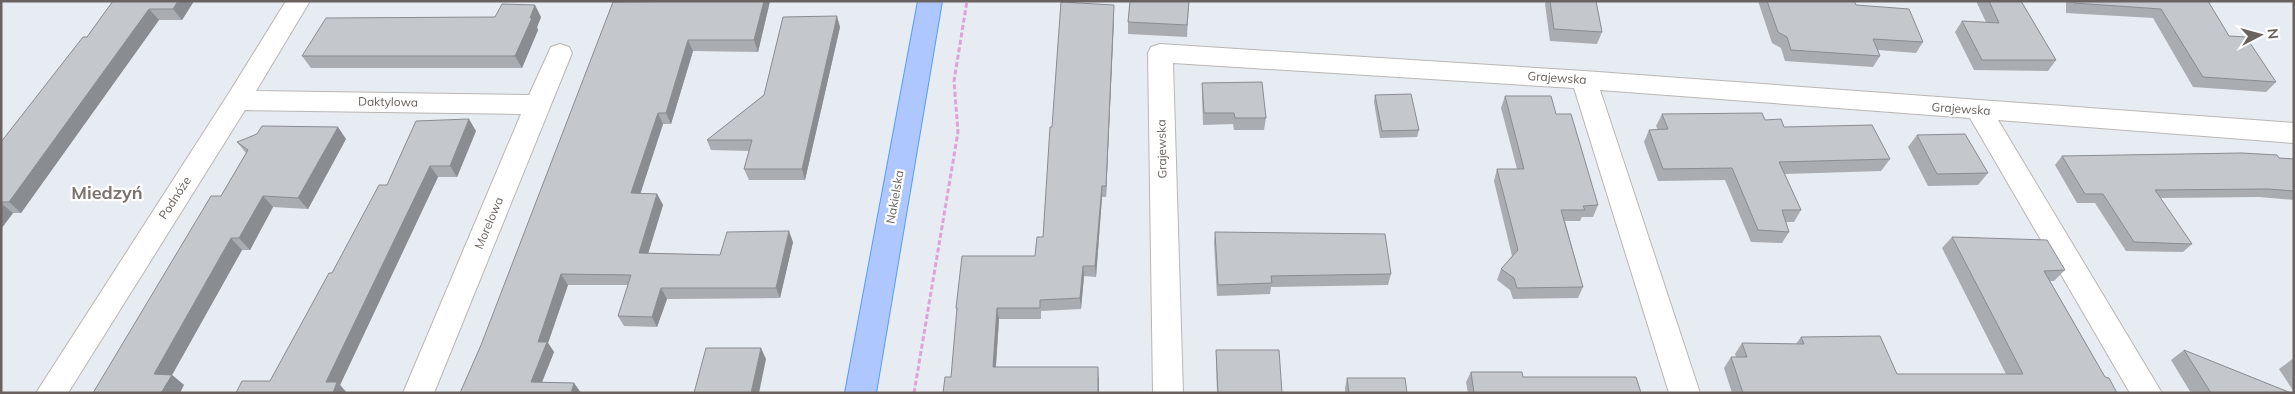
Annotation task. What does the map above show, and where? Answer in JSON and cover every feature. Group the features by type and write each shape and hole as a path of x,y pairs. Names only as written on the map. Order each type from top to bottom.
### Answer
{"main road":[{"name":"Nakielska","path":"860,393 930,1"}],"street":[{"name":"Podnóże","path":"51,393 238,100 298,1"},
{"name":"Morelowa","path":"418,393 560,53"},
{"name":"Grajewska","path":"1168,393 1160,53 1584,80 2294,133"},
{"path":"1584,80 1685,393"},
{"name":"Daktylowa","path":"238,100 538,105"},
{"path":"1978,110 2147,393"}],"path":[{"path":"914,393 958,132 954,81 967,1"}],"building":[{"path":"113,1 178,1 173,9 149,9 9,202 1,202 1,142 83,37 87,37"},
{"path":"764,1 754,40 688,40 666,113 658,113 631,193 657,194 639,253 720,255 727,232 789,231 776,288 661,288 652,317 618,316 631,275 561,274 538,342 547,342 531,382 574,383 571,393 460,393 481,345 613,2"},
{"path":"1130,1 1189,1 1187,25 1128,22"},
{"path":"1550,1 1596,1 1602,32 1554,29"},
{"path":"1767,1 1854,1 1856,5 1909,9 1923,42 1873,39 1880,56 1791,50 1787,37 1778,32"},
{"path":"1989,1 2021,1 2056,60 1982,60 1962,21 1999,23"},
{"path":"2074,1 2208,1 2229,36 2246,37 2276,82 2203,77 2161,9 2074,3"},
{"path":"1061,2 1114,5 1106,186 1102,186 1095,266 1083,266 1080,298 1040,300 1040,308 997,308 993,367 1098,367 1098,393 943,393 945,377 951,377 962,256 1035,256 1037,237 1043,237"},
{"path":"502,4 535,5 530,18 532,18 515,56 302,56 326,18 495,17"},
{"path":"837,16 802,169 744,169 752,140 707,140 764,95 783,17"},
{"path":"1262,82 1266,118 1235,118 1234,113 1204,113 1202,83"},
{"path":"1411,94 1419,130 1382,131 1375,95"},
{"path":"1505,96 1551,96 1556,114 1571,114 1598,205 1583,206 1585,210 1561,210 1583,287 1517,288 1514,278 1501,269 1518,250 1497,169 1524,169"},
{"path":"1762,113 1765,120 1781,119 1784,127 1872,125 1890,159 1779,162 1801,210 1782,210 1789,232 1758,230 1732,168 1663,169 1649,130 1668,129 1662,114"},
{"path":"469,119 450,166 430,166 326,382 337,382 333,393 236,393 242,381 270,381 329,273 332,273 379,185 387,185 416,121"},
{"path":"262,126 338,127 298,198 263,196 239,238 231,238 154,374 172,375 161,393 93,393 211,196 221,196 248,150 237,142 257,134"},
{"path":"1965,134 1988,173 1937,174 1917,135"},
{"path":"2242,153 2277,155 2279,158 2294,159 2294,191 2268,189 2155,190 2192,244 2134,242 2103,194 2085,194 2062,156"},
{"path":"1215,232 1385,234 1391,274 1271,276 1272,283 1218,285"},
{"path":"1952,237 2047,240 2065,270 2044,271 2105,377 2109,378 2117,393 1743,393 1731,357 1747,357 1742,343 1804,344 1801,337 1880,336 1897,374 2023,374"},
{"path":"706,348 761,348 751,393 694,393"},
{"path":"1216,350 1279,350 1282,393 1218,393"},
{"path":"2184,350 2291,393 2211,393"},
{"path":"1471,372 1522,372 1523,377 1636,377 1641,393 1474,393"},
{"path":"1347,378 1405,378 1407,393 1349,393"}],"district":[{"name":"Miedzyń","path":"107,193"}]}
